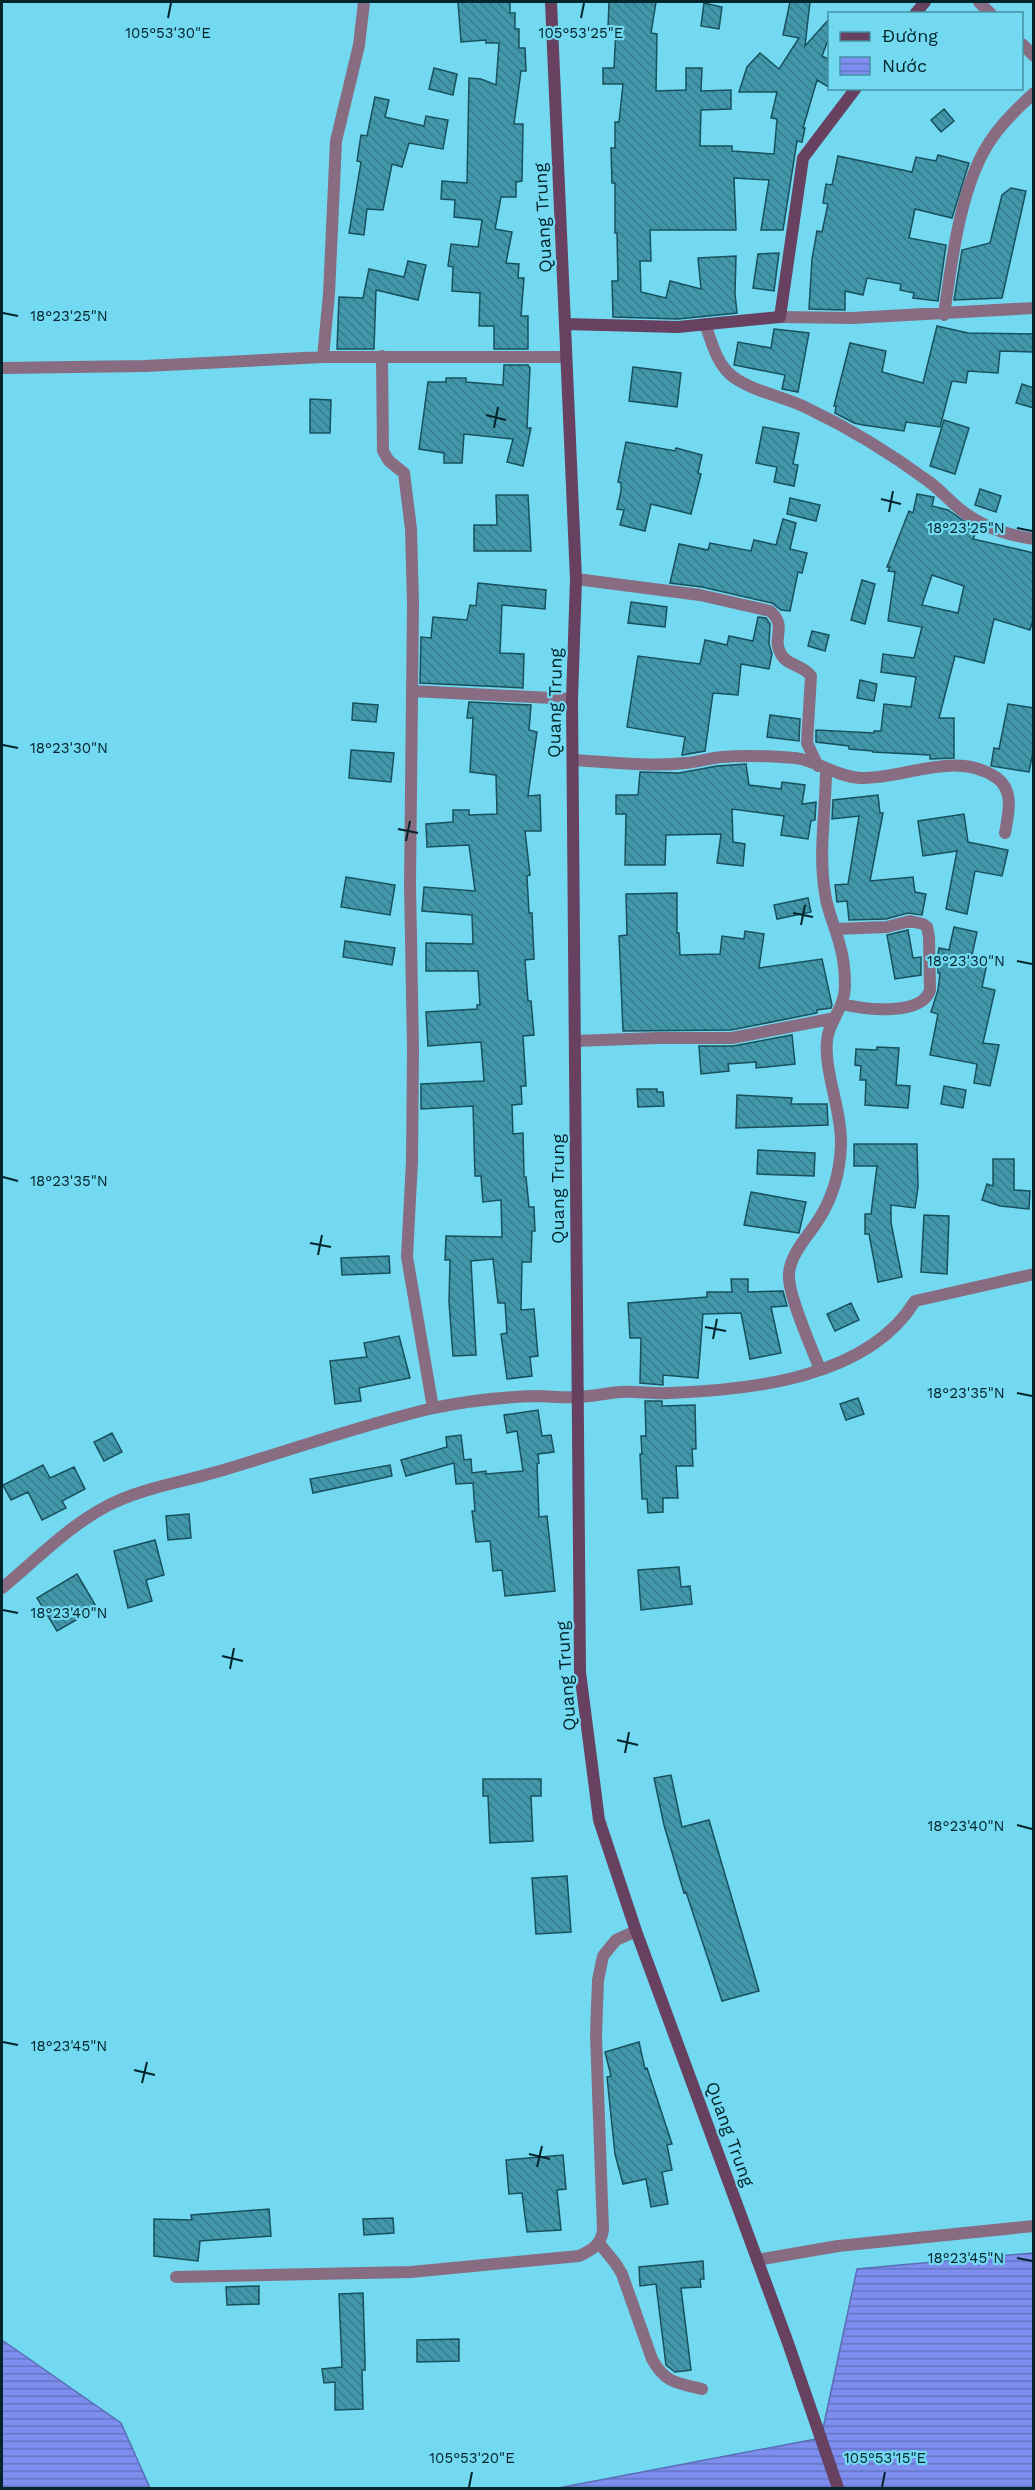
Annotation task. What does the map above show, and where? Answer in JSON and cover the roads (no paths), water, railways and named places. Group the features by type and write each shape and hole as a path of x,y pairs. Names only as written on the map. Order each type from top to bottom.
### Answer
{"main road":[{"name":"Quang Trung","path":"551,2 576,579 572,699 580,1672 599,1820 636,1931 788,2343 838,2488"},
{"path":"566,324 678,327 780,316 803,158 854,90"}],"street":[{"path":"323,357 329,294 336,141 359,45 364,2"},
{"path":"1023,45 1034,56"},
{"path":"944,315 961,221 978,162 996,132 1034,93"},
{"path":"780,316 843,318 944,315 1034,308"},
{"path":"705,324 723,367 732,376 748,386 804,407 883,450 930,482 964,512 987,526 1012,535 1034,539"},
{"path":"382,356 383,451 389,461 404,473 409,502 413,604 410,896 412,1150 407,1257 433,1408"},
{"path":"2,368 145,366 323,357 566,357"},
{"path":"576,579 710,597 770,610 780,624 778,649 780,654 785,660 808,672 811,676 807,743 822,769 822,874 825,896 843,960 845,987 843,1004 826,1042 840,1122 841,1145 838,1169 832,1193 821,1216 793,1259 789,1273 790,1288 820,1369"},
{"path":"412,691 572,699"},
{"path":"573,760 661,764 686,763 721,757 797,759 839,775 872,778 916,769 965,767 998,778 1009,797 1005,833"},
{"path":"835,929 887,927 910,921 927,927 929,937 930,990 923,1002 898,1008 868,1008 843,1004"},
{"path":"575,1041 732,1038 835,1018"},
{"path":"2,1588 64,1535 106,1506 251,1460 433,1408 511,1398 578,1398 622,1392 669,1393 769,1384 820,1369 879,1341 901,1322 915,1301 1034,1274"},
{"path":"176,2277 423,2271 579,2256 589,2252 599,2243 603,2230 596,2035 598,1980 603,1956 616,1940 636,1931"},
{"path":"757,2260 838,2246 1034,2226"},
{"path":"599,2243 622,2274 658,2371 673,2382 702,2389"}],"water":[{"path":"1033,2253 1033,2488 558,2488 821,2438 857,2269"},
{"path":"2,2340 121,2423 150,2488 2,2488"}]}
